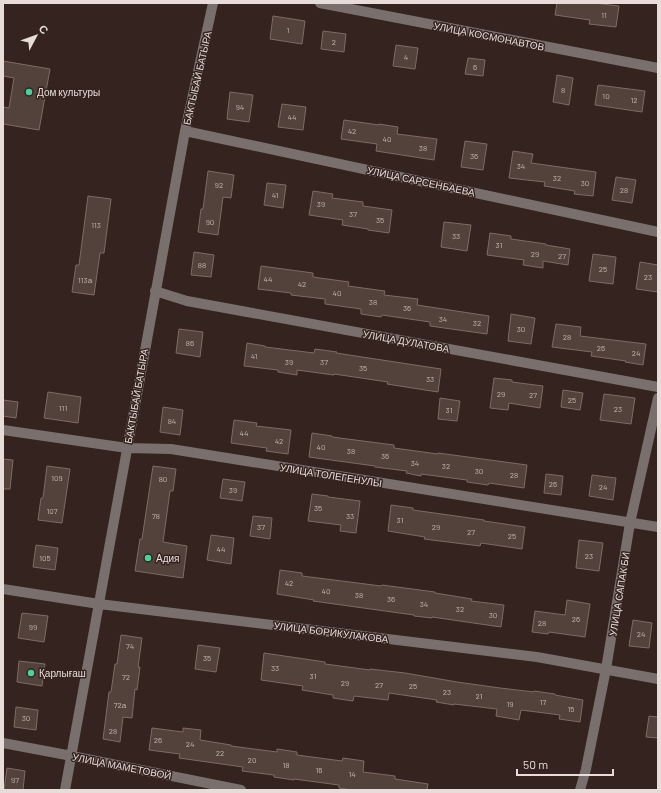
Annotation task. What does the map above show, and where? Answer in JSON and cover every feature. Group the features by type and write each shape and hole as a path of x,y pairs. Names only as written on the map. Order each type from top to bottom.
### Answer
{"street":[{"name":"БАКТЫБАЙ БАТЫРА","path":"65,790 185,131 213,3"},
{"name":"УЛИЦА КОСМОНАВТОВ","path":"320,3 658,68"},
{"name":"УЛИЦА САРСЕНБАЕВА","path":"185,131 658,232"},
{"name":"УЛИЦА ДУЛАТОВА","path":"155,291 187,301 658,387"},
{"name":"УЛИЦА САПАК БИ","path":"580,790 586,768 606,669 630,523 658,398"},
{"name":"УЛИЦА ТОЛЕГЕНУЛЫ","path":"3,430 127,448 172,449 658,527"},
{"name":"УЛИЦА БОРИКУЛАКОВА","path":"3,589 99,604 536,657 658,679"},
{"name":"УЛИЦА МАМЕТОВОЙ","path":"3,743 241,790"}],"building":[{"path":"557,3 594,3 619,6 616,27 589,24 590,20 555,15"},
{"path":"273,16 305,21 302,44 270,39"},
{"path":"323,31 346,34 344,52 321,49"},
{"path":"396,45 418,48 415,69 393,66"},
{"path":"468,58 485,60 483,76 465,74"},
{"name":"Дом культуры","path":"3,61 50,69 39,130 3,124 3,107 9,108 14,78 3,76"},
{"path":"557,75 573,78 569,105 553,102"},
{"path":"598,85 645,91 642,112 595,105"},
{"path":"230,92 253,95 249,122 227,119"},
{"path":"282,104 306,107 303,130 278,127"},
{"path":"344,120 398,127 397,134 437,139 434,160 376,151 377,144 341,139"},
{"path":"465,141 487,144 483,170 461,167"},
{"path":"513,151 533,154 531,163 596,172 593,196 574,194 575,191 544,186 545,182 509,178"},
{"path":"208,171 234,175 231,198 223,197 218,235 198,232 201,209 203,209"},
{"path":"616,177 636,180 632,203 612,200"},
{"path":"267,183 286,185 283,208 264,205"},
{"path":"313,191 333,194 332,198 363,202 363,206 392,210 389,233 342,225 343,220 309,215"},
{"path":"88,196 111,199 104,253 100,253 94,295 72,292 76,265 79,265"},
{"path":"444,222 471,225 467,251 441,247"},
{"path":"490,233 511,236 511,239 570,249 568,265 543,261 543,268 523,265 524,260 487,255"},
{"path":"194,252 214,255 211,277 191,275"},
{"path":"593,254 616,257 613,284 589,281"},
{"path":"640,262 658,265 658,292 636,289"},
{"path":"261,266 313,273 313,277 349,282 348,286 385,291 384,295 418,299 417,305 489,316 487,334 430,326 430,322 382,315 381,317 361,314 361,309 325,304 325,299 258,289"},
{"path":"511,314 535,318 531,344 508,341"},
{"path":"556,324 581,327 580,336 646,344 643,365 591,356 592,352 552,347"},
{"path":"179,329 203,332 200,357 176,353"},
{"path":"247,343 265,347 314,353 315,349 441,369 438,392 387,384 388,382 334,374 297,370 297,375 278,372 278,370 244,366"},
{"path":"494,378 543,386 540,408 509,403 508,410 490,408"},
{"path":"563,390 583,393 580,410 561,407"},
{"path":"48,392 81,397 78,423 44,418"},
{"path":"604,394 635,398 631,424 600,420"},
{"path":"440,398 460,401 457,421 438,419"},
{"path":"3,400 18,402 16,418 3,416"},
{"path":"163,407 183,410 180,435 160,432"},
{"path":"234,420 257,423 256,426 291,430 288,454 266,451 267,448 231,443"},
{"path":"312,433 394,445 394,448 527,465 524,488 489,483 488,485 467,482 467,480 421,474 421,476 406,473 407,471 309,457"},
{"path":"3,459 13,460 10,489 3,489"},
{"path":"47,466 70,469 62,523 38,520 41,498 43,498"},
{"path":"153,466 176,469 173,491 170,491 163,542 187,546 183,578 135,571 140,539 142,539"},
{"path":"546,474 563,476 561,495 544,493"},
{"path":"592,475 616,478 613,500 589,496"},
{"path":"223,479 245,482 242,501 220,498"},
{"path":"312,494 360,501 356,533 340,531 341,525 308,521"},
{"path":"391,505 413,508 413,510 525,527 522,549 481,543 480,546 424,539 425,537 388,531"},
{"path":"253,516 272,518 270,539 250,536"},
{"path":"211,535 234,538 231,564 207,560"},
{"path":"579,540 603,543 599,571 576,568"},
{"path":"36,545 58,548 55,570 33,567"},
{"path":"280,570 302,573 302,576 435,592 472,599 471,601 504,605 501,627 432,617 414,616 313,601 314,600 277,594"},
{"path":"567,600 590,604 585,637 549,632 548,634 532,632 535,611 565,615"},
{"path":"22,613 48,616 44,642 18,638"},
{"path":"633,620 652,623 649,648 629,646"},
{"path":"121,635 142,638 138,667 140,667 137,690 135,689 132,718 123,717 120,742 103,739 109,692 111,692 115,664 117,664"},
{"path":"198,645 220,648 216,672 195,669"},
{"path":"264,653 325,662 325,664 405,673 500,688 534,691 583,700 580,722 559,719 560,715 521,710 519,720 496,716 497,709 454,705 436,702 437,700 389,693 388,700 354,696 353,701 333,698 333,695 302,690 303,686 261,680"},
{"name":"Қарлығаш","path":"19,661 45,664 42,686 17,682"},
{"path":"16,707 38,710 36,730 14,727"},
{"path":"649,716 658,717 658,738 646,737"},
{"path":"152,728 183,732 183,728 201,730 200,740 231,746 277,752 277,749 297,752 297,755 342,761 343,758 364,761 363,772 395,776 395,779 428,784 427,790 352,790 339,788 339,785 294,780 274,777 274,775 242,771 243,767 179,758 180,754 149,750"},
{"path":"7,768 25,771 23,790 4,790"}],"place":[{"name":"Дом культуры","path":"29,92"},
{"name":"Адия","path":"148,558"},
{"name":"Қарлығаш","path":"31,673"}]}
